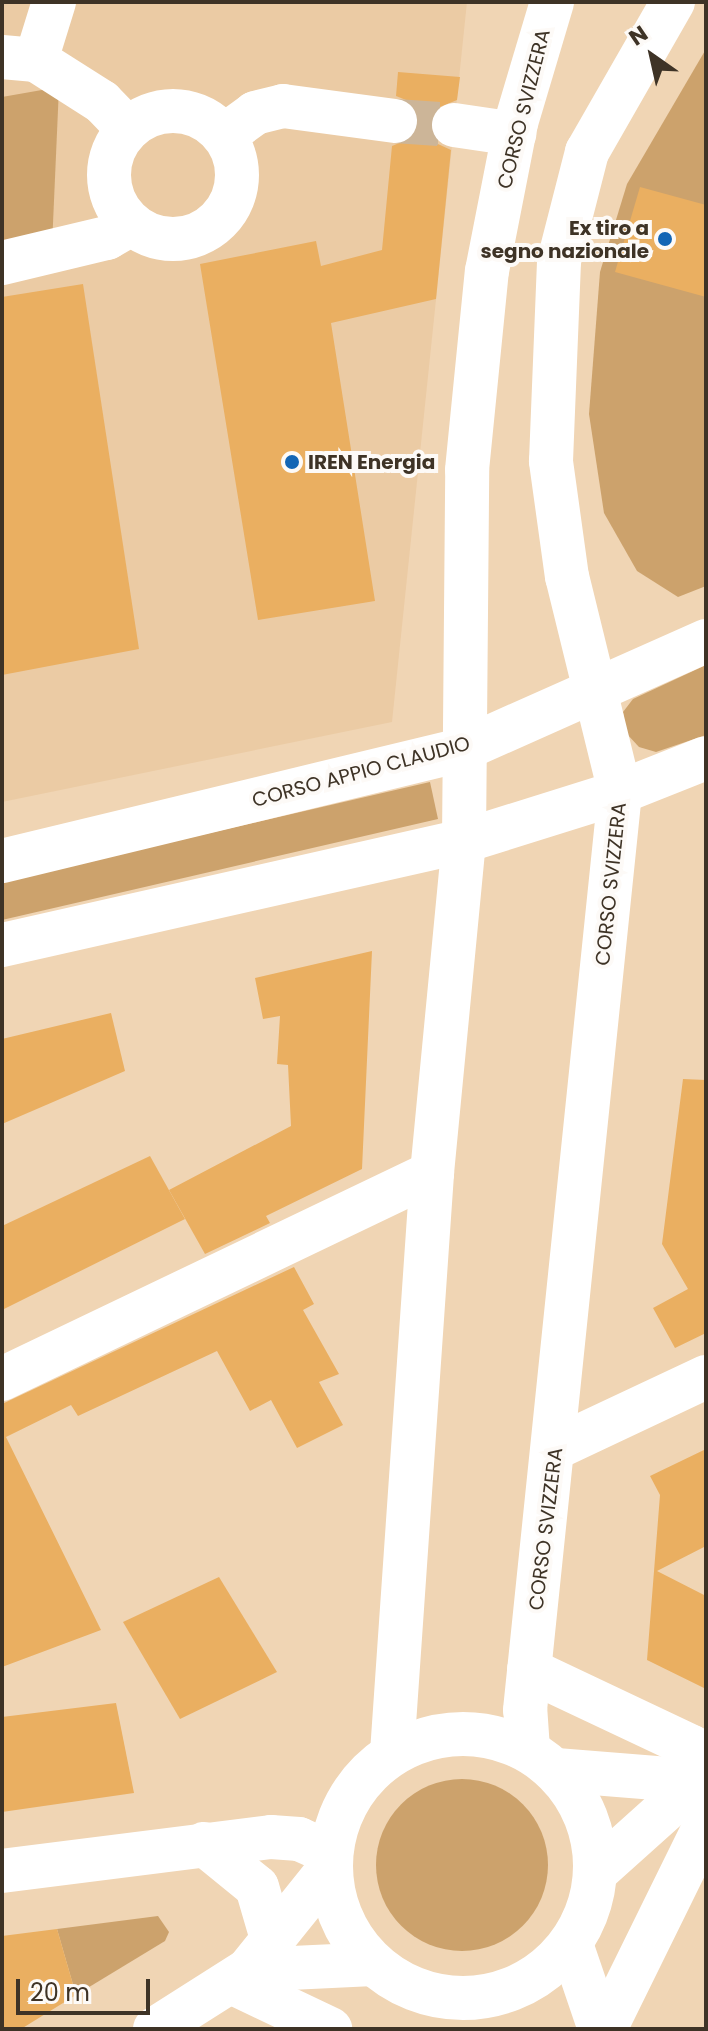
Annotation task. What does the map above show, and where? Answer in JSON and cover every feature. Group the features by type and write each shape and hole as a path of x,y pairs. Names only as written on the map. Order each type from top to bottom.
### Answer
{"street":[{"path":"54,2 19,58 102,102 128,129"},
{"name":"CORSO SVIZZERA","path":"392,1753 432,1173 464,841 461,750 467,470 487,271 514,134 552,2"},
{"name":"CORSO SVIZZERA","path":"542,1760 529,1670 555,1448 620,792 591,689 567,577 551,461 559,261 587,152 673,2"},
{"path":"225,135 255,113 283,106 395,121"},
{"path":"180,110 202,117 225,135 238,169 236,191 214,225 175,240 154,238 131,224 111,196 108,176 111,155 128,129 158,112 180,110"},
{"path":"454,125 514,134"},
{"path":"2,263 107,238 131,224"},
{"name":"CORSO APPIO CLAUDIO","path":"2,861 461,750 591,689 706,641"},
{"path":"2,945 464,841 620,792 706,758"},
{"path":"2,1379 432,1173"},
{"path":"555,1448 706,1377"},
{"path":"529,1670 692,1747 703,1787 603,2029"},
{"path":"155,2029 250,1965 331,1860 350,1796 392,1753 424,1739 459,1732 495,1736 542,1760 703,1787"},
{"path":"331,1860 335,1903 350,1936 373,1964 440,2012 472,1998 509,1990 544,1972 571,1944 589,1910 596,1872 593,1834 579,1799 542,1760"},
{"path":"596,1872 703,1787"},
{"path":"2,1871 271,1837 299,1839 331,1860"},
{"path":"204,1844 257,1887 250,1965"},
{"path":"571,1944 603,2029"},
{"path":"250,1965 373,1964"},
{"path":"250,1965 330,2029"}],"shaded area":[{"name":"IREN Energia","path":"2,2 467,2 392,722 2,802"},
{"path":"706,49 706,586 678,597 637,571 604,513 589,414 600,272 627,184"},
{"path":"59,87 52,246 2,254 2,97"},
{"path":"706,665 706,735 656,752 639,747 626,733 623,712 633,699"},
{"path":"430,782 438,819 2,920 2,881"},
{"path":"462,1779 495,1785 523,1804 542,1832 548,1865 542,1898 523,1926 495,1945 462,1951 429,1945 401,1926 382,1898 376,1865 382,1832 401,1804 429,1785"},
{"path":"158,1916 169,1932 165,1941 76,1995 57,1929"}],"building":[{"name":"IREN Energia","path":"398,72 460,77 457,100 435,109 429,122 438,144 451,150 436,299 331,323 375,601 258,620 200,264 316,241 321,266 382,250 392,146 414,137 420,124 411,102 396,96"},
{"name":"Ex tiro a segno nazionale","path":"640,187 706,205 706,297 615,272"},
{"path":"83,284 139,649 2,675 2,297"},
{"path":"372,951 362,1169 266,1216 270,1223 205,1254 169,1190 291,1126 288,1065 277,1064 280,1016 263,1019 255,978"},
{"path":"111,1013 125,1071 2,1124 2,1039"},
{"path":"683,1079 706,1080 706,1333 675,1348 653,1308 688,1289 662,1244"},
{"path":"150,1156 185,1219 2,1310 2,1226"},
{"path":"294,1267 314,1304 303,1310 339,1374 319,1382 343,1425 297,1448 271,1400 250,1411 217,1351 78,1416 71,1405 6,1437 101,1630 2,1667 2,1404"},
{"path":"706,1449 706,1546 657,1571 706,1596 706,1689 647,1660 660,1495 650,1476"},
{"path":"219,1577 277,1672 180,1719 123,1622"},
{"path":"116,1703 134,1793 2,1812 2,1717"},
{"path":"57,1929 76,1995 21,2029 2,2029 2,1936"}],"tunnel":[{"path":"395,121 454,125"}],"place":[{"name":"Ex tiro a segno nazionale","path":"665,239"},
{"name":"IREN Energia","path":"292,462"}]}
